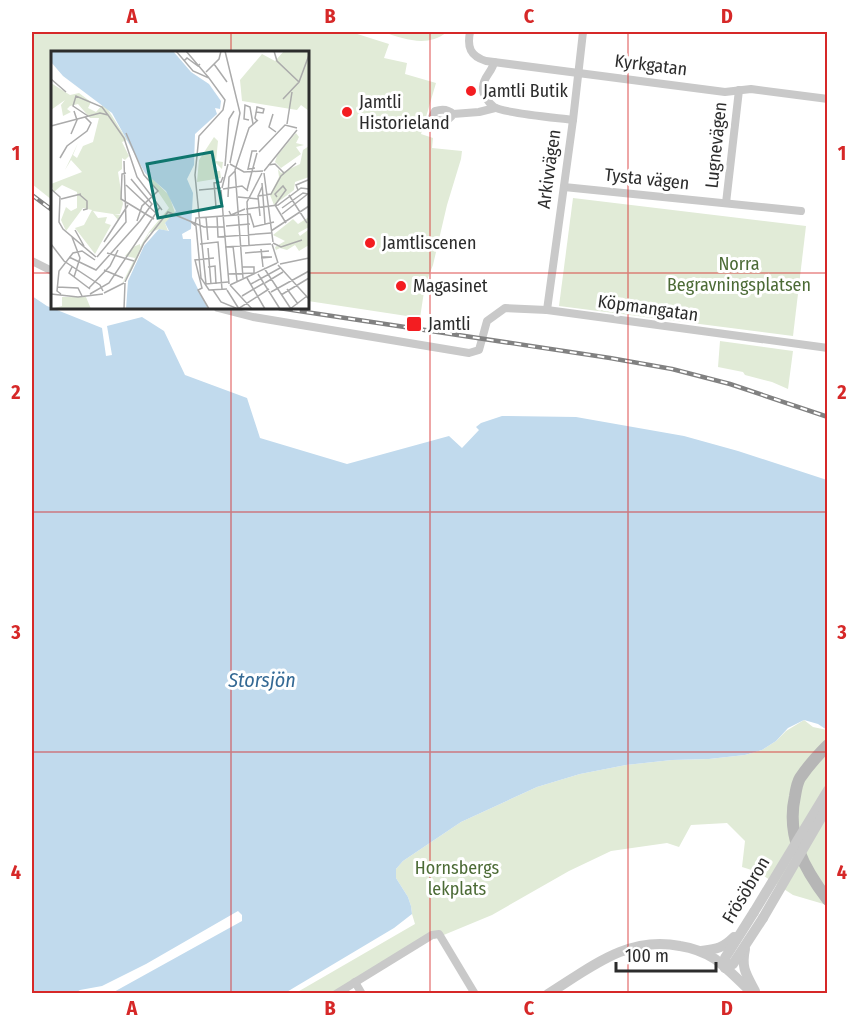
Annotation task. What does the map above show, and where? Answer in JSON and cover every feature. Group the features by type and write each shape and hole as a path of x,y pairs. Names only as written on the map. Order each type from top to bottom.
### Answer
{"main road":[{"path":"828,745 812,761 799,780 792,819 796,848 828,900"}],"street":[{"name":"Kyrkgatan","path":"470,32 469,45 473,54 478,58 494,62 725,92 751,89 828,99"},
{"name":"Arkivvägen","path":"547,310 583,32"},
{"path":"494,62 484,79 482,88 485,99 495,108"},
{"name":"Lugnevägen","path":"726,203 739,90"},
{"path":"453,114 495,108 573,120"},
{"name":"Tysta vägen","path":"564,187 801,211"},
{"path":"32,261 51,270"},
{"name":"Köpmangatan","path":"222,309 263,319 469,353 479,350 485,325 505,308 547,310 828,348"},
{"name":"Frösöbron","path":"725,968 733,963 747,943 758,915 828,790"},
{"name":"Frösöbron","path":"725,968 725,958 744,927 758,915 828,806"},
{"path":"699,951 725,945 744,927"},
{"path":"336,993 432,935 439,934 476,993"},
{"path":"747,943 742,962 755,993"},
{"path":"548,993 608,956 646,944 671,944 699,951 714,959 755,993"},
{"path":"355,982 362,993"}],"green space":[{"name":"Jamtli","path":"32,32 351,32 389,44 384,58 407,63 405,74 436,83 421,134 433,138 432,148 462,151 433,265 425,285 420,318 309,301 309,51 51,51 51,199 32,184"},
{"path":"383,32 447,32 432,40 416,41"},
{"name":"Norra Begravningsplatsen","path":"573,198 806,226 793,336 559,306"},
{"path":"720,341 793,351 788,389 745,375 743,372 718,367"},
{"name":"Hornsbergs lekplats","path":"804,720 813,727 827,730 827,905 793,895 758,872 742,867 745,841 727,823 691,825 679,847 667,843 611,851 569,871 492,915 434,939 433,935 336,993 294,994 415,924 408,897 396,878 396,869 403,861 461,822 537,787 580,774 626,765 709,759 745,755 762,750"}],"water":[{"name":"Storsjön","path":"32,296 51,309 102,328 106,356 112,355 107,326 142,317 164,331 185,375 247,398 260,438 347,464 449,436 462,448 479,430 476,427 481,423 502,416 576,417 684,436 827,480 827,730 818,724 804,720 788,728 776,741 762,750 745,755 626,765 580,774 537,787 461,822 403,861 396,869 396,878 408,897 412,914 394,928 285,993 112,993 242,921 242,915 238,911 146,964 102,986 75,993 32,993"}],"railway":[{"path":"32,195 51,209"},
{"path":"286,309 672,369 730,384 828,417"}],"place":[{"name":"Jamtli Butik","path":"471,91"},
{"name":"Jamtli Historieland","path":"347,112"},
{"name":"Jamtliscenen","path":"370,243"},
{"name":"Magasinet","path":"401,286"},
{"name":"Jamtli","path":"414,324"}]}
